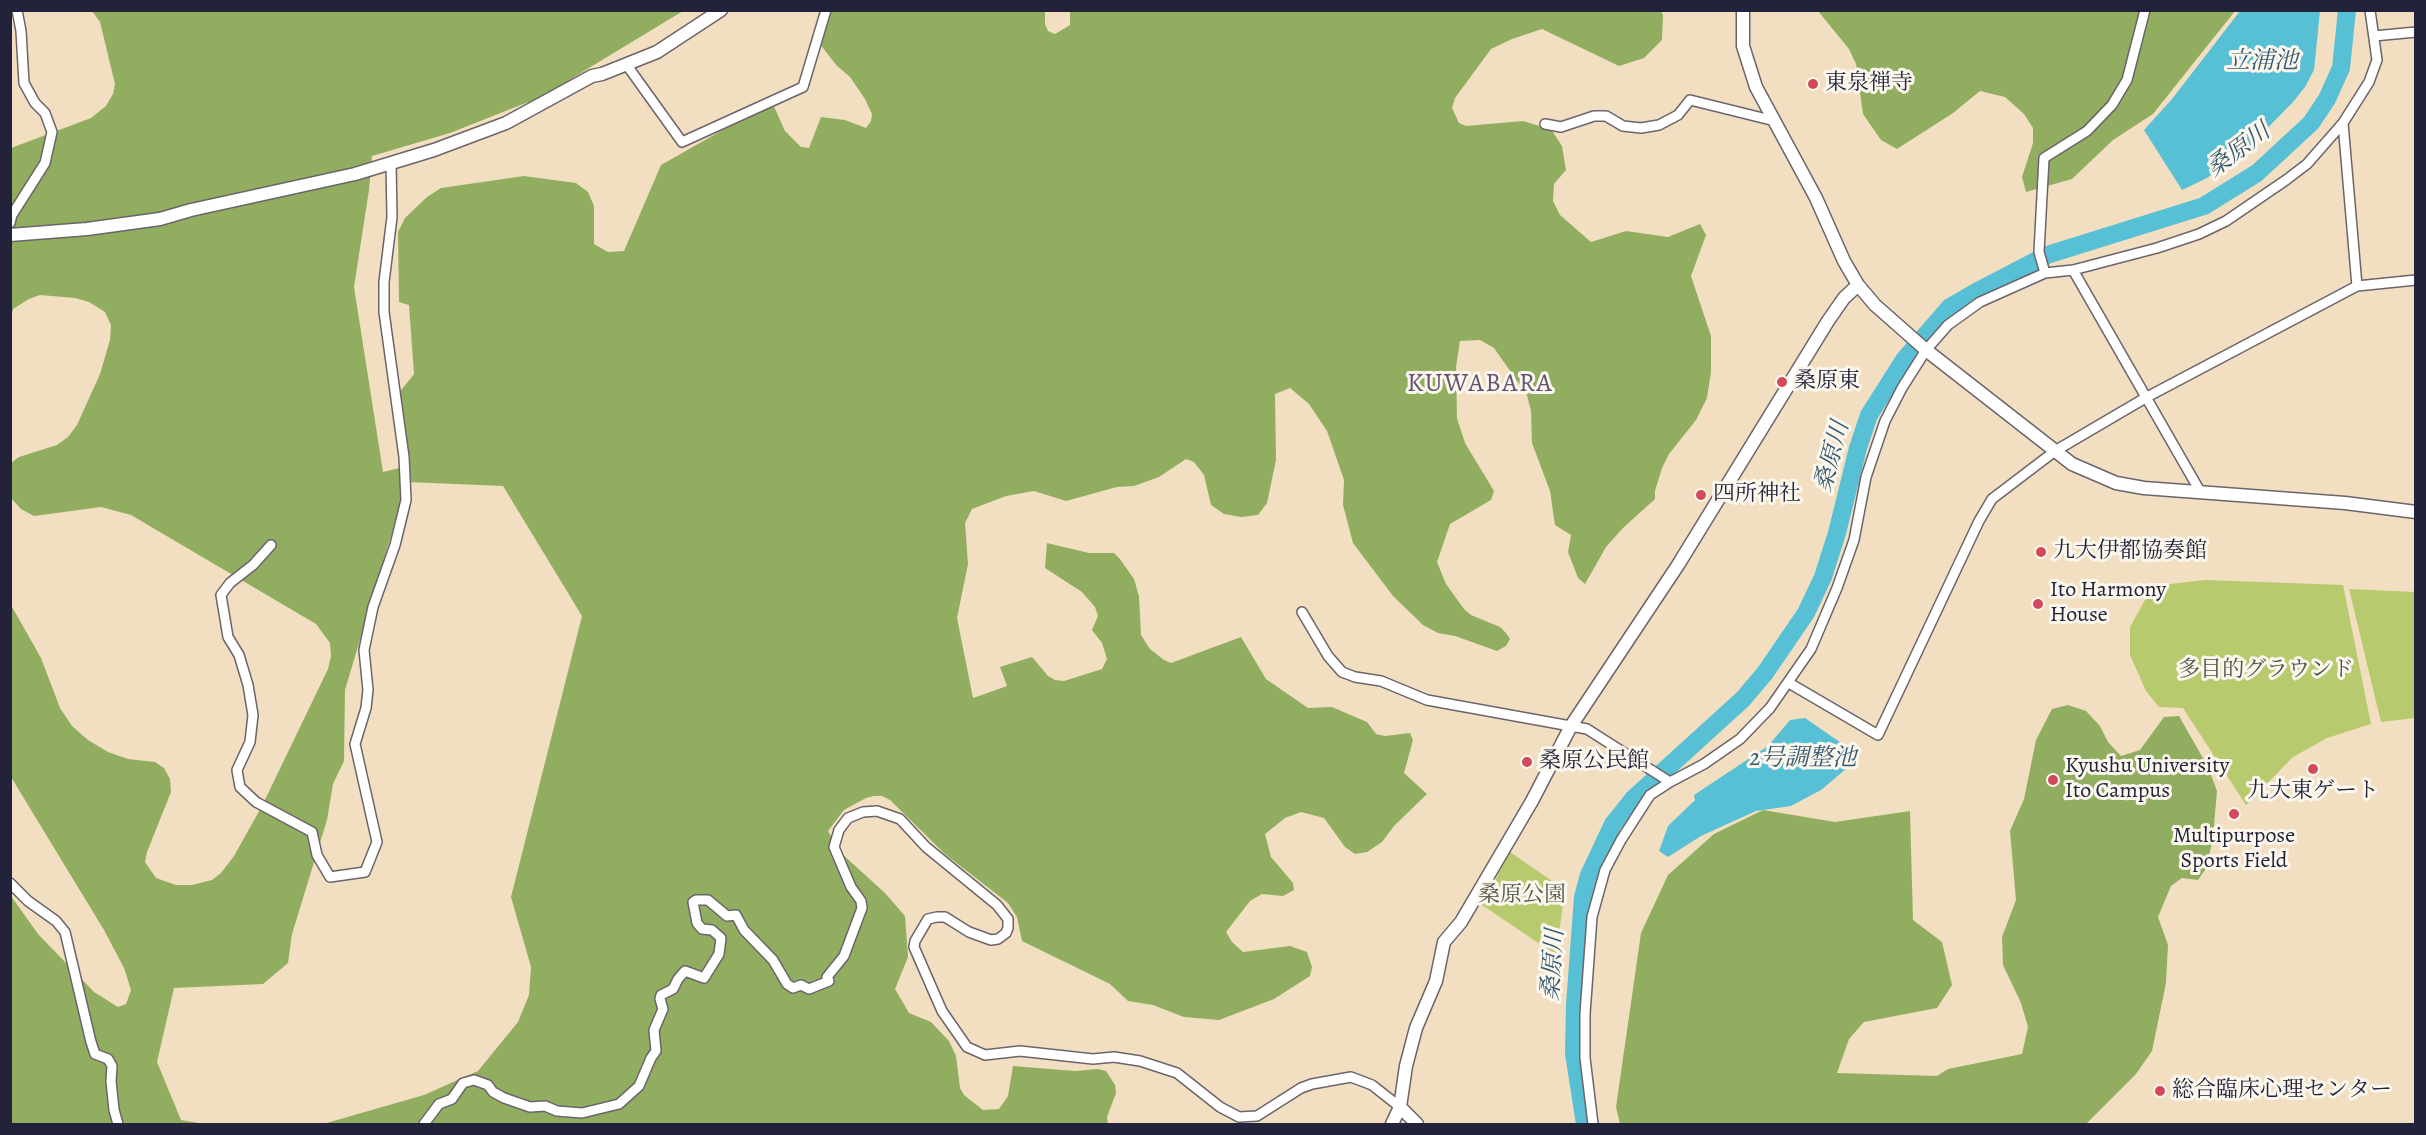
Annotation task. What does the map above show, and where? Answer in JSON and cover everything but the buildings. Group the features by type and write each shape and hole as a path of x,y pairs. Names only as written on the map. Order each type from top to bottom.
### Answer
{"street":[{"path":"10,224 12,215 45,163 52,132 45,113 28,94 24,83 21,31 17,10"},
{"path":"10,235 87,229 160,219 355,174 434,150 506,123 592,76 657,52 721,10"},
{"path":"626,64 682,142 803,87 826,10"},
{"path":"1743,10 1743,46 1756,87 1816,198 1844,261 1858,285 1875,305 1926,350 2072,464 2116,483 2144,488 2344,503 2415,512"},
{"path":"2045,273 2039,252 2044,158 2087,130 2112,105 2127,80 2145,10"},
{"path":"1593,1125 1585,1059 1585,1014 1592,917 1605,870 1650,795 1667,780 1704,764 1740,739 1770,708 1811,649 1854,540 1866,477 1875,447 1902,388 1926,350 1947,325 1980,302 2045,273 2073,270 2157,248 2199,234 2226,221 2307,164 2343,123 2369,82 2377,60 2370,10"},
{"path":"2374,36 2415,32"},
{"path":"1545,124 1561,127 1594,116 1606,116 1623,126 1641,128 1659,125 1678,115 1690,100 1775,122"},
{"path":"2343,123 2357,286"},
{"path":"271,545 253,565 230,583 221,595 228,637 238,656 248,685 253,715 250,741 237,770 240,787 256,802 312,832 317,855 330,877 365,872 377,842 355,744 366,708 368,690 364,650 373,607 395,545 406,500 405,467 384,312 384,282 392,217 391,163"},
{"path":"2073,270 2201,493"},
{"path":"1789,683 1878,735 1986,507 2004,489 2055,451 2147,397 2357,286 2415,280"},
{"path":"1392,1125 1400,1107 1406,1066 1416,1028 1436,981 1444,942 1461,922 1532,801 1571,726 1678,565 1828,321 1844,298 1858,285"},
{"path":"1302,612 1328,656 1342,672 1355,677 1381,681 1427,700 1587,729 1667,780"},
{"path":"424,1125 439,1104 452,1099 463,1083 474,1080 488,1085 493,1092 510,1101 530,1107 545,1106 558,1111 582,1113 619,1104 639,1086 656,1051 654,1030 663,1009 661,995 673,989 685,971 701,979 704,978 719,954 721,938 712,930 702,929 697,923 693,902 696,900 708,900 727,916 736,915 744,930 773,960 787,984 793,988 801,985 809,989 829,981 827,977 841,962 847,950 862,908 861,901 851,887 834,847 839,830 848,818 863,812 877,811 900,819 926,847 997,905 1008,919 1008,928 1004,936 991,940 969,932 945,917 928,919 915,941 914,947 942,1011 967,1047 986,1055 1020,1051 1093,1059 1114,1057 1140,1061 1177,1072 1220,1107 1239,1117 1257,1116 1301,1088 1312,1084 1351,1077 1372,1085 1400,1107 1417,1125"},
{"path":"10,883 28,901 56,921 65,932 91,1042 95,1053 108,1059 112,1066 111,1081 118,1125"}],"green space":[{"path":"1070,10 1660,10 1663,15 1662,40 1644,58 1619,66 1542,29 1512,39 1491,49 1455,98 1452,108 1459,123 1466,126 1523,121 1553,132 1562,146 1566,170 1554,184 1553,201 1560,215 1591,242 1626,231 1668,237 1700,224 1706,235 1691,276 1711,336 1711,372 1707,398 1696,420 1669,454 1662,468 1655,499 1606,547 1585,584 1578,578 1568,552 1571,535 1555,525 1550,491 1532,443 1531,411 1527,395 1494,348 1480,340 1460,341 1456,367 1457,418 1465,443 1494,491 1491,500 1450,524 1437,562 1446,584 1464,609 1471,615 1500,627 1510,639 1506,646 1497,651 1455,636 1438,633 1423,625 1393,596 1353,543 1343,505 1344,480 1327,431 1309,404 1290,388 1275,394 1276,460 1267,503 1258,515 1241,517 1224,514 1211,505 1204,475 1194,462 1186,459 1159,477 1134,486 1117,487 1066,501 1034,491 1006,496 972,509 965,523 968,564 957,618 973,698 1007,686 1000,667 1032,657 1048,676 1064,681 1102,669 1107,659 1102,643 1092,630 1098,616 1095,607 1082,592 1045,568 1047,543 1089,553 1114,553 1120,559 1134,579 1139,596 1141,635 1150,649 1164,660 1171,663 1241,637 1266,679 1308,708 1332,707 1367,722 1376,734 1385,736 1410,733 1413,740 1404,773 1427,794 1394,826 1382,842 1367,852 1355,854 1345,847 1324,818 1301,812 1285,818 1265,834 1271,857 1293,883 1294,890 1283,896 1262,894 1250,901 1226,932 1232,942 1243,952 1290,946 1307,952 1312,967 1310,976 1274,999 1219,1020 1184,1017 1153,1005 1128,1001 1110,984 1022,941 1017,917 1008,903 945,854 890,800 882,796 874,796 844,810 828,831 841,853 885,893 905,916 908,957 895,989 909,1013 931,1022 949,1041 956,1056 960,1088 964,1095 983,1110 999,1109 1008,1096 1013,1066 1075,1071 1098,1069 1106,1071 1115,1085 1116,1093 1107,1117 1108,1124 323,1124 424,1095 478,1071 518,1022 529,995 531,967 511,897 582,616 503,486 407,482 345,690 344,761 333,784 327,820 292,934 288,963 263,984 174,988 157,1062 181,1120 205,1124 11,1124 11,896 38,934 94,992 118,1007 126,1004 131,990 124,968 104,930 11,777 11,605 41,658 60,708 72,726 88,740 108,752 128,759 155,762 164,768 170,779 171,792 145,862 156,878 176,885 192,885 212,880 221,873 234,856 262,806 328,669 331,656 330,643 316,624 131,515 101,507 34,516 21,509 11,498 11,463 19,457 57,445 68,437 77,425 100,374 110,340 111,325 105,312 89,302 75,298 40,295 13,309 11,317 11,148 91,118 106,106 113,94 115,84 100,22 92,11 683,11 541,97 450,133 372,156 354,287 383,472 408,466 398,394 414,374 409,305 399,302 398,232 405,218 427,197 441,188 524,176 576,183 588,192 594,206 594,244 608,252 624,251 661,165 772,102 785,131 801,147 809,148 821,117 845,120 866,128 871,121 872,114 865,99 850,77 837,66 819,43 817,36 821,11 1045,11 1045,24 1048,31 1055,34 1070,25"},
{"path":"1818,11 2235,11 2153,114 2113,140 2072,179 2026,192 2022,177 2033,143 2033,128 2024,114 2005,97 1980,91 1953,113 1897,149 1881,140 1863,114 1856,64 1849,49"},
{"name":"多目的グラウンド","path":"2205,580 2343,585 2371,724 2327,738 2293,757 2246,805 2183,708 2159,707 2146,691 2130,655 2130,627 2145,600 2170,584"},
{"path":"2349,589 2415,592 2415,718 2381,722"},
{"path":"2068,705 2086,711 2100,726 2108,742 2121,756 2140,750 2164,717 2179,716 2208,767 2217,791 2213,837 2207,867 2198,880 2182,878 2171,886 2158,917 2168,945 2166,983 2152,1051 2136,1074 2086,1124 1620,1124 1616,1107 1641,933 1668,875 1714,834 1763,810 1835,822 1910,811 1913,920 1942,942 1952,985 1937,1008 1864,1022 1849,1039 1837,1073 1937,1076 1948,1069 2022,1054 2028,1027 2021,1003 2003,965 2002,937 2016,900 2010,831 2024,799 2036,740 2052,709"},
{"name":"桑原公園","path":"1510,852 1565,890 1556,955 1482,905"}],"water":[{"name":"立浦池","path":"2240,11 2320,11 2314,70 2305,87 2293,102 2247,149 2207,178 2182,190 2144,130 2172,99"},
{"name":"2号調整池","path":"1805,718 1844,745 1846,769 1821,790 1791,806 1756,811 1701,836 1668,857 1659,851 1668,826 1695,800 1694,795 1768,746 1790,720"}],"waterway":[{"name":"桑原川","path":"1585,1124 1574,1053 1583,897 1589,875 1613,824 1633,799 1743,699 1765,673 1806,613 1823,577 1869,415 1904,360 1950,307 1976,292 2047,255 2204,206 2257,173 2311,123 2327,99 2341,68 2347,10"}],"place":[{"name":"東泉禅寺","path":"1813,84"},
{"name":"桑原東","path":"1782,382"},
{"name":"四所神社","path":"1701,495"},
{"name":"九大伊都協奏館","path":"2041,552"},
{"name":"Ito Harmony House","path":"2038,604"},
{"name":"桑原公民館","path":"1527,762"},
{"name":"九大東ゲート","path":"2313,769"},
{"name":"Kyushu University Ito Campus","path":"2053,780"},
{"name":"Multipurpose Sports Field","path":"2234,814"},
{"name":"総合臨床心理センター","path":"2160,1091"}],"district":[{"name":"KUWABARA","path":"1480,385"}]}
